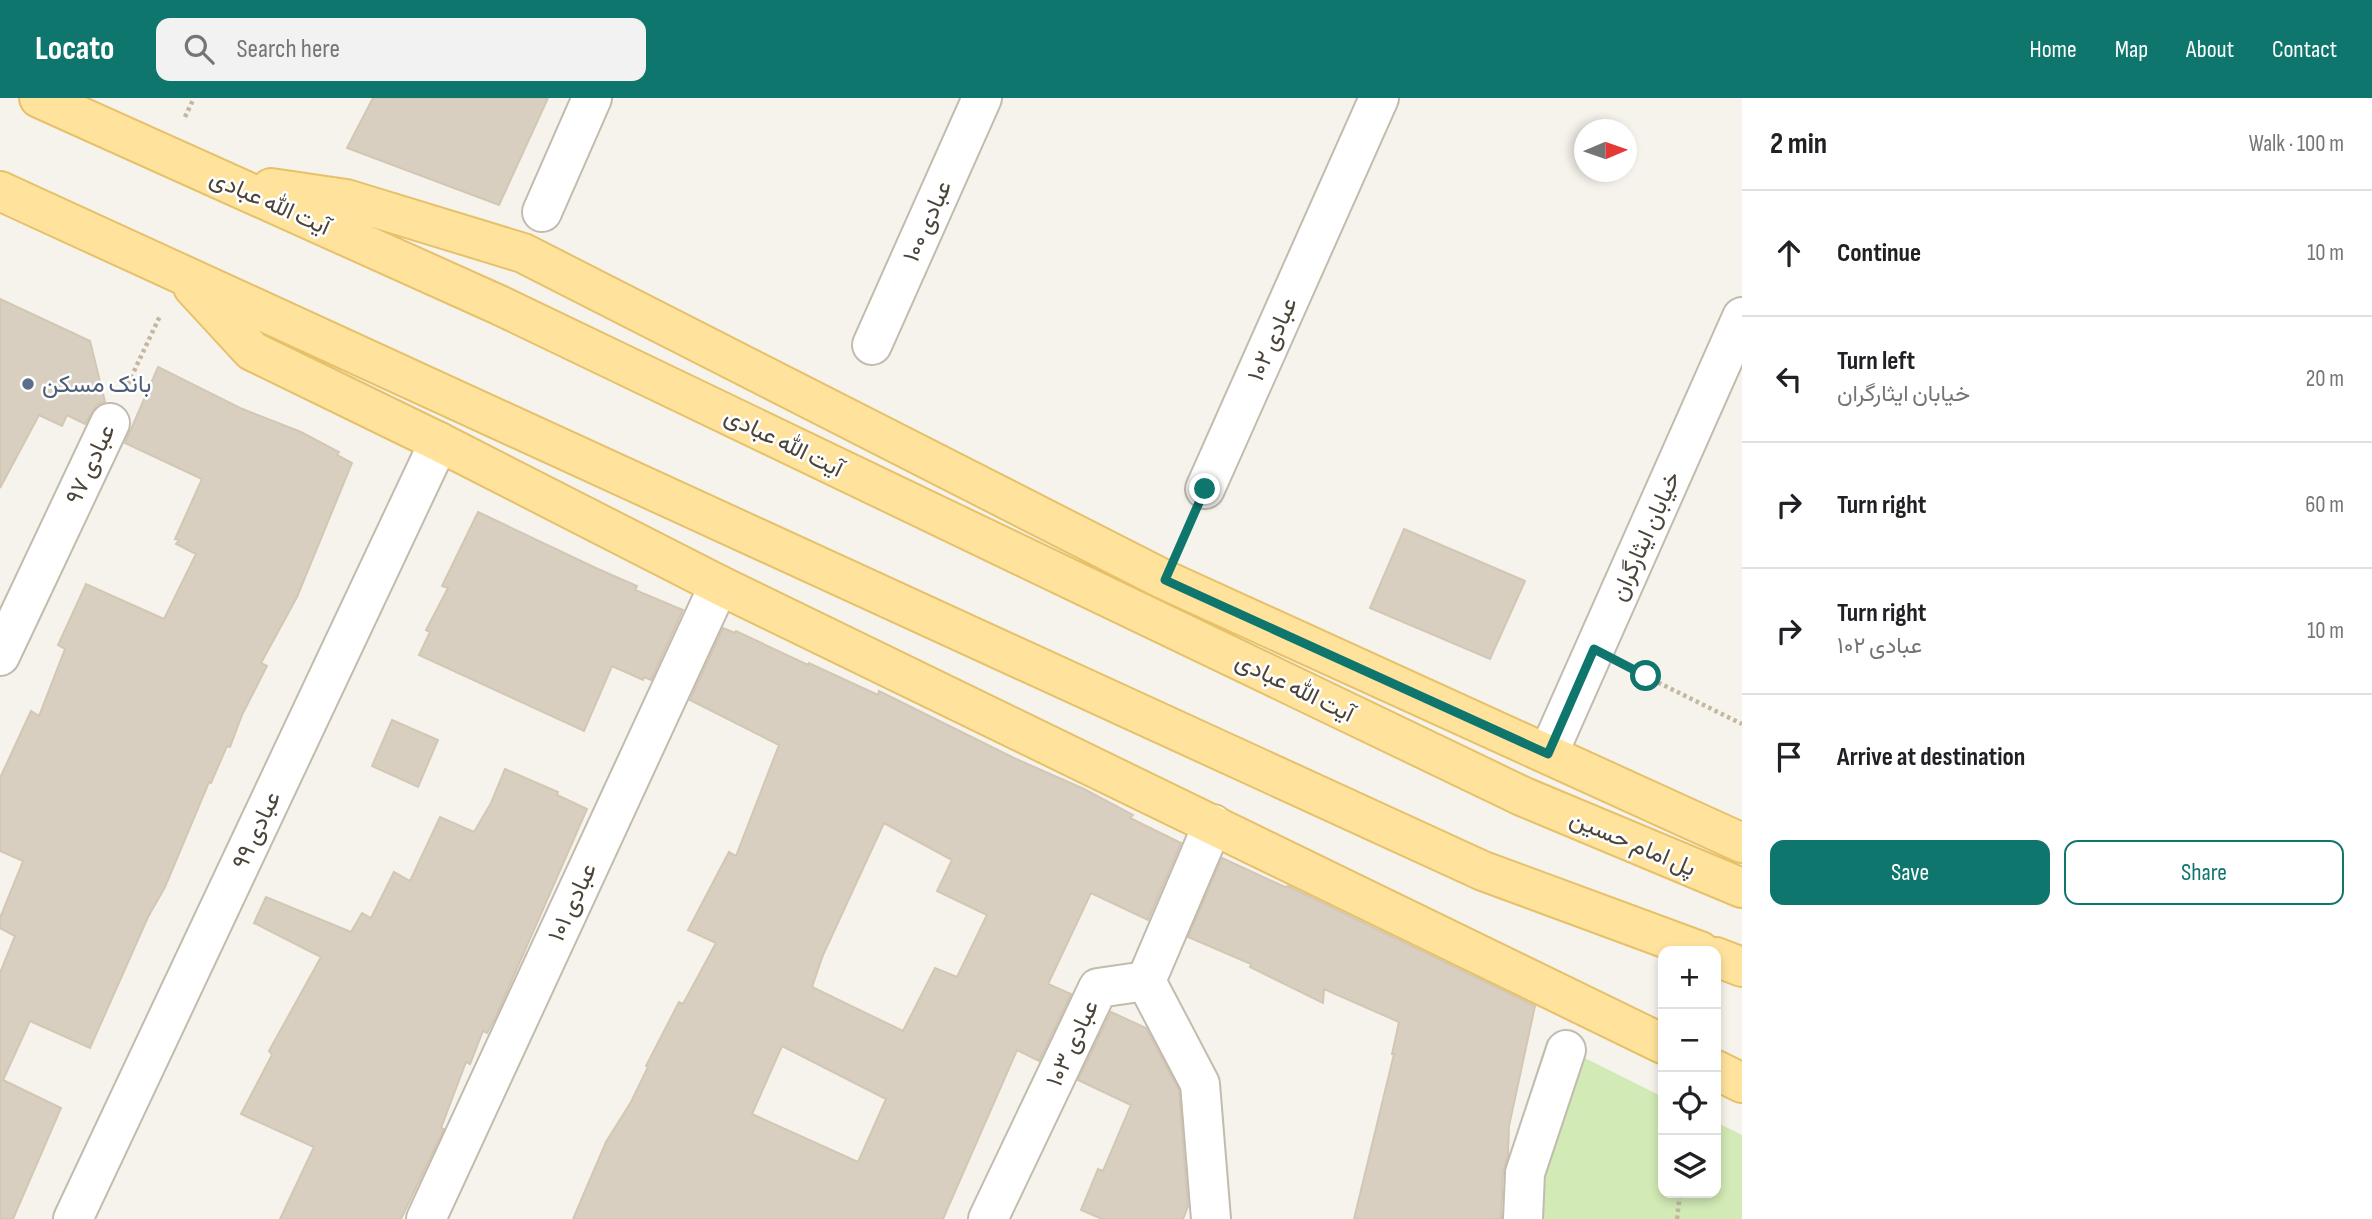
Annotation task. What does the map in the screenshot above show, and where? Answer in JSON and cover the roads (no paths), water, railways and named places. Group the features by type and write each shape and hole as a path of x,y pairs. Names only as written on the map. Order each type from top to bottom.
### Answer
{"main road":[{"name":"آیت الله عبادی","path":"39,98 499,305 1524,797"},
{"path":"221,180 346,200 523,253 1165,580 1742,843"},
{"path":"0,191 1483,871 1686,946"},
{"path":"179,273 252,351 439,442 719,585 1658,1042"},
{"name":"پل امام حسین","path":"1524,797 1742,888"},
{"path":"1721,959 1742,967"},
{"path":"1720,1072 1742,1083"}],"street":[{"path":"541,212 592,98"},
{"name":"عبادی ۱۰۰","path":"872,345 982,98"},
{"name":"عبادی ۱۰۲","path":"1205,489 1379,98"},
{"name":"خیابان ایثارگران","path":"1548,754 1742,317"},
{"name":"عبادی ۹۷","path":"0,656 110,423"},
{"name":"عبادی ۹۹","path":"73,1219 439,442"},
{"name":"عبادی ۱۰۱","path":"426,1219 719,585"},
{"path":"1211,1219 1200,1084 1146,981 1213,824"},
{"name":"عبادی ۱۰۳","path":"988,1219 1098,988 1146,981"},
{"path":"1523,1219 1525,1173 1566,1050"}],"place":[{"name":"بانک مسکن","path":"28,384"}]}
